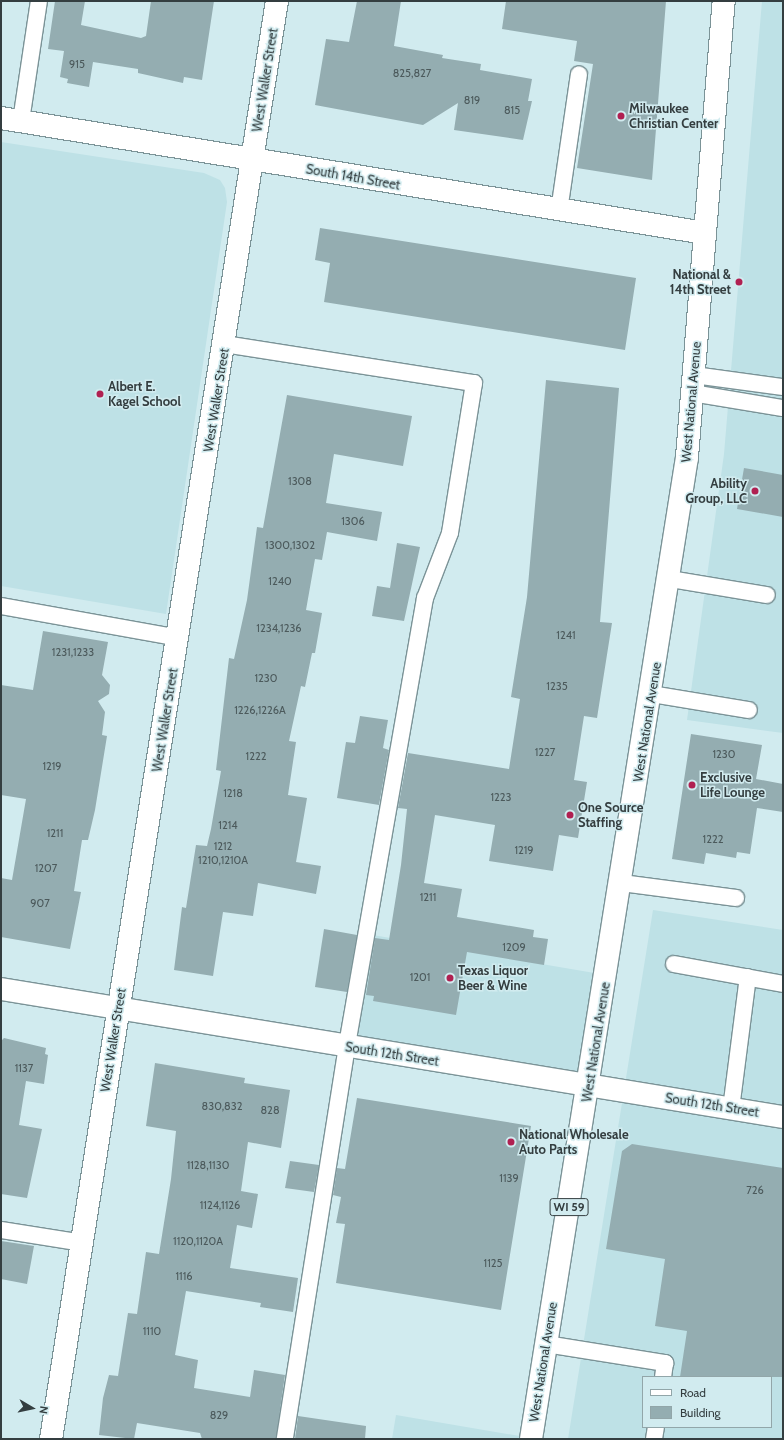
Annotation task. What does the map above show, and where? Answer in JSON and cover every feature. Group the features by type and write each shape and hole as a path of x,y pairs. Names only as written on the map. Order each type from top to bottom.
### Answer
{"street":[{"name":"West Walker Street","path":"51,1439 83,1243 117,1009 179,638 277,1"},
{"name":"West National Avenue","path":"531,1439 670,579 693,384 724,1"},
{"name":"South 14th Street","path":"11,119 559,211 705,233"},
{"name":"South 12th Street","path":"1,989 783,1117"}],"lane":[{"path":"11,119 39,1"},
{"path":"559,211 579,74"},
{"path":"224,344 474,383 450,533 425,598 347,1046 285,1439"},
{"path":"693,384 783,387"},
{"path":"693,384 783,408"},
{"path":"670,579 767,595"},
{"path":"1,606 179,638"},
{"path":"651,694 749,710"},
{"path":"622,883 736,898"},
{"path":"674,964 783,984"},
{"path":"731,1109 748,977"},
{"path":"1,1230 83,1243"},
{"path":"546,1344 665,1363 663,1376"},
{"path":"654,1439 656,1428"}],"shaded area":[{"path":"762,1 783,1 783,733 687,720 724,454"},
{"name":"Albert E. Kagel School","path":"1,142 204,173 220,180 225,188 227,202 166,614 1,586"},
{"path":"653,910 783,930 783,1439 568,1439"},
{"path":"367,934 606,975 589,1085 347,1046"},
{"path":"396,1415 531,1438 531,1439 392,1439"}],"building":[{"path":"55,1 85,1 81,25 141,38 146,36 151,1 214,1 202,80 184,77 183,83 138,73 138,69 93,62 89,87 67,83 68,79 60,77 64,51 48,49"},
{"path":"357,1 401,1 394,46 443,55 442,58 481,64 480,70 532,79 528,101 532,101 523,140 454,130 458,103 423,125 315,105 326,39 349,42"},
{"name":"Milwaukee Christian Center","path":"506,1 666,1 652,180 577,168 593,64 574,61 577,41 502,29"},
{"path":"320,228 636,278 625,350 324,302 330,263 315,260"},
{"path":"546,380 619,388 600,622 612,623 597,718 584,716 574,780 587,782 578,838 559,835 553,871 489,861 495,825 435,815 424,883 462,889 457,917 534,930 533,937 548,939 544,965 467,952 456,1015 373,1001 374,996 366,995 375,938 389,940 401,865 407,809 398,808 408,753 509,769 520,699 511,697 527,597"},
{"path":"287,395 412,416 403,466 334,454 326,503 382,512 377,541 327,532 322,560 315,559 306,610 322,613 315,653 312,653 305,687 301,686 289,741 296,742 288,795 307,798 296,862 321,866 316,894 258,883 253,916 223,912 213,976 174,970 182,907 186,908 196,845 207,846 211,829 221,771 216,770 229,658 234,659 247,600 257,527 263,528"},
{"path":"744,468 783,475 783,517 737,509"},
{"path":"397,543 420,547 404,621 372,616 377,586 390,588"},
{"path":"43,631 108,642 102,675 110,685 109,694 98,701 105,712 102,735 107,736 95,810 88,840 82,840 74,891 81,892 70,949 1,937 1,878 12,880 26,799 1,795 1,685 33,690"},
{"path":"360,716 388,720 383,748 389,750 379,805 337,798 346,742 355,743"},
{"path":"691,734 762,745 756,779 783,784 783,812 757,808 750,854 737,852 736,858 706,853 704,864 672,859"},
{"path":"324,929 357,935 347,992 315,987"},
{"path":"4,1038 46,1048 45,1054 48,1055 44,1084 26,1081 19,1125 42,1129 27,1198 1,1194 1,1041"},
{"path":"155,1063 245,1078 244,1083 290,1090 281,1148 248,1142 241,1191 258,1194 252,1228 237,1225 230,1268 298,1278 293,1312 260,1307 261,1303 186,1291 175,1355 198,1360 194,1388 250,1397 254,1370 285,1375 276,1439 202,1439 200,1433 137,1423 134,1439 99,1435 103,1398 109,1375 118,1376 128,1313 137,1314 146,1252 159,1254 171,1179 176,1131 146,1126"},
{"path":"357,1098 531,1126 501,1310 336,1283 345,1224 336,1223 341,1197 333,1195 337,1168 345,1169"},
{"path":"632,1144 783,1168 783,1377 680,1376 687,1331 655,1326 665,1259 606,1249 622,1151"},
{"path":"290,1161 319,1165 314,1192 285,1188"},
{"path":"1,1241 34,1246 27,1284 1,1279"},
{"path":"298,1416 366,1426 365,1439 295,1439"}],"place":[{"name":"Milwaukee Christian Center","path":"621,116"},
{"name":"National & 14th Street","path":"739,282"},
{"name":"Albert E. Kagel School","path":"100,394"},
{"name":"Ability Group, LLC","path":"755,491"},
{"name":"Exclusive Life Lounge","path":"692,785"},
{"name":"One Source Staffing","path":"570,815"},
{"name":"Texas Liquor Beer & Wine","path":"450,978"},
{"name":"National Wholesale Auto Parts","path":"511,1142"}]}
